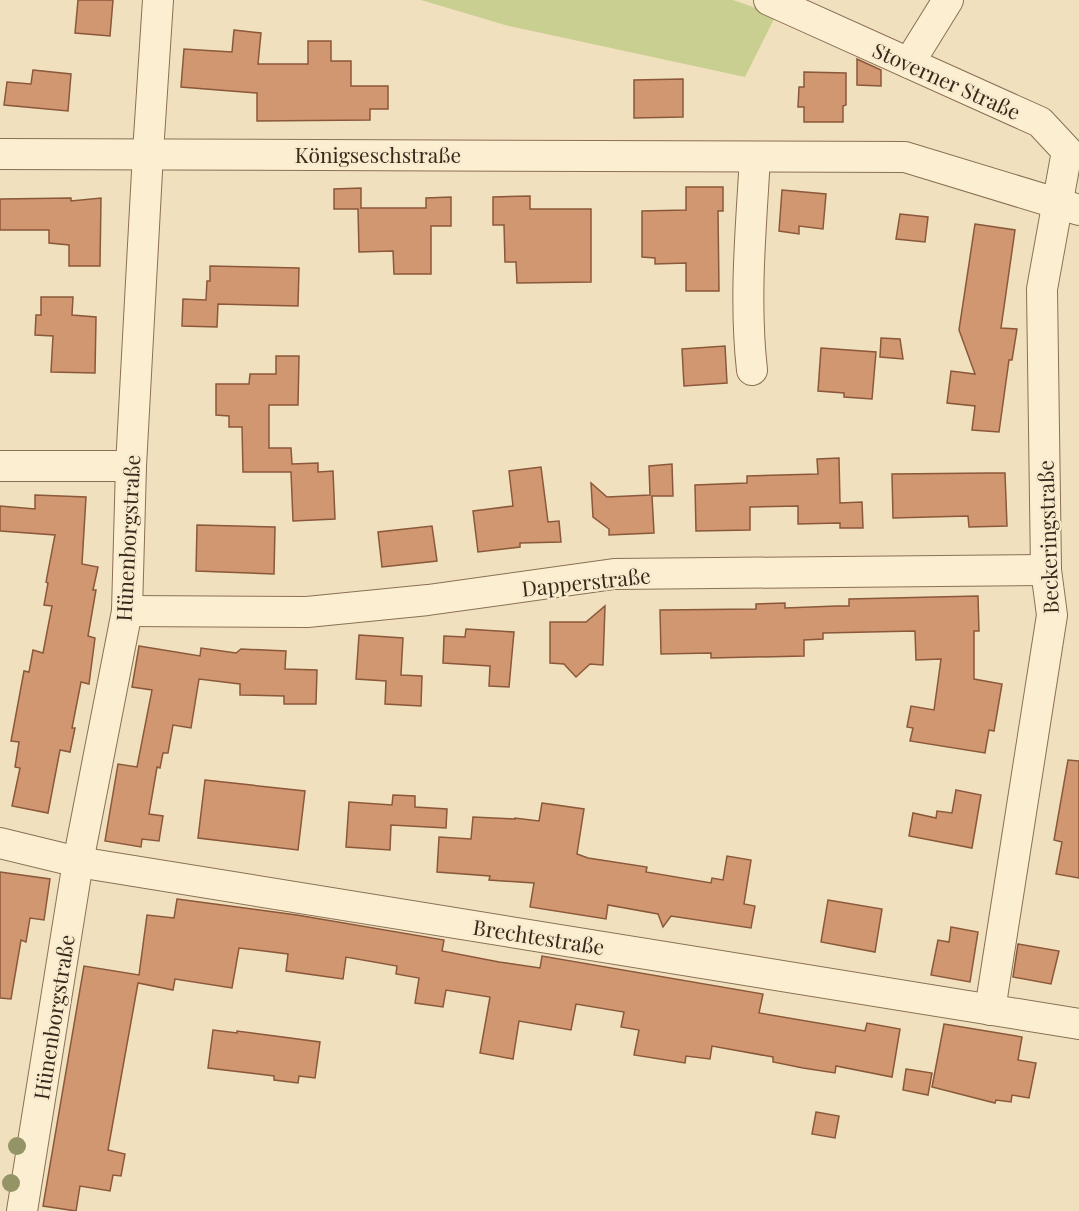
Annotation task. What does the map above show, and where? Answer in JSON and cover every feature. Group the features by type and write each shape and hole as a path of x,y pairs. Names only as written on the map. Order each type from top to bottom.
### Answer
{"street":[{"name":"Hünenborgstraße","path":"22,1211 78,862 127,611 131,465 158,0"},
{"name":"Stoverner Straße","path":"769,0 1040,122 1067,151 1069,207"},
{"path":"909,63 948,0"},
{"name":"Königseschstraße","path":"0,154 905,157 1069,207"},
{"path":"752,370 747,329 755,157"},
{"name":"Beckeringstraße","path":"990,1010 1052,615 1046,570 1042,289 1069,207"},
{"path":"0,466 131,465"},
{"name":"Dapperstraße","path":"127,611 307,612 428,600 614,574 1046,570"},
{"name":"Brechtestraße","path":"0,843 78,862 1079,1024"}],"green space":[{"path":"421,0 733,0 776,15 745,77 505,25"}],"building":[{"path":"78,0 113,0 110,36 75,33"},
{"path":"234,30 261,33 258,64 308,64 308,41 331,41 331,61 351,61 351,86 388,86 388,109 370,109 370,120 257,121 257,93 181,87 184,49 232,52"},
{"path":"857,59 881,70 881,86 857,85"},
{"path":"33,70 71,74 68,111 4,105 7,82 31,84"},
{"path":"804,72 846,73 846,105 843,106 843,122 804,122 804,107 798,107 799,87 804,87"},
{"path":"683,79 683,117 634,118 634,80"},
{"path":"686,187 723,187 723,211 718,211 719,291 686,291 686,263 655,264 655,258 642,257 642,211 686,210"},
{"path":"361,188 361,208 426,208 426,198 451,197 451,226 431,226 431,274 394,274 393,251 359,252 358,209 334,209 334,189"},
{"path":"782,190 826,194 823,229 799,226 799,234 779,231"},
{"path":"530,196 530,209 591,209 591,282 517,283 516,262 505,262 504,225 493,225 493,197"},
{"path":"71,198 71,201 101,198 100,266 69,266 69,245 49,243 49,230 0,230 0,199"},
{"path":"900,214 928,217 925,242 896,239"},
{"path":"975,224 1015,230 1001,328 1017,329 1012,360 1009,360 999,432 972,430 975,406 947,403 951,371 975,374 959,330"},
{"path":"210,266 299,268 298,306 218,304 217,327 182,326 183,299 206,300"},
{"path":"41,297 73,297 72,315 96,317 95,373 51,372 53,336 35,335 36,315 41,315"},
{"path":"881,338 900,339 903,359 880,357"},
{"path":"725,346 727,383 684,386 682,349"},
{"path":"821,348 876,352 872,399 844,397 844,393 818,391"},
{"path":"276,356 299,356 298,405 269,405 269,448 291,448 292,464 318,463 318,472 333,471 335,519 293,521 291,472 243,472 242,427 229,427 229,416 216,415 216,384 249,384 250,374 276,374"},
{"path":"839,458 840,503 862,502 863,528 840,528 840,523 798,524 798,506 750,507 750,530 696,531 695,485 747,483 747,476 818,474 817,459"},
{"path":"672,464 673,496 652,496 654,533 609,535 609,529 593,517 591,483 607,497 650,495 649,466"},
{"path":"541,467 548,522 559,521 561,542 520,543 520,547 478,552 473,511 513,506 509,471"},
{"path":"1005,473 1007,526 969,527 968,516 893,518 892,474"},
{"path":"35,495 86,497 82,564 98,567 88,636 95,638 89,684 81,682 70,752 60,750 48,813 12,806 20,768 15,767 19,742 11,741 24,671 29,672 33,650 43,653 52,606 44,605 48,583 46,582 55,535 0,531 0,506 35,509"},
{"path":"197,525 275,527 274,574 196,571"},
{"path":"432,526 437,561 382,567 378,532"},
{"path":"978,596 979,631 974,631 974,679 1002,684 994,731 989,730 985,753 910,741 913,728 907,727 911,706 934,710 941,659 916,660 915,631 823,633 823,639 804,640 804,656 711,658 711,653 661,654 660,610 756,609 756,604 785,603 785,608 849,606 849,599"},
{"path":"605,606 603,665 590,664 576,677 564,664 550,663 550,622 586,622"},
{"path":"466,629 514,632 509,687 489,686 490,666 443,663 444,636 465,637"},
{"path":"359,635 403,638 401,675 422,676 421,706 385,704 386,681 356,679"},
{"path":"139,646 200,656 201,648 236,653 241,649 286,651 285,669 317,670 316,704 284,704 284,696 240,695 240,684 199,679 191,728 173,725 168,753 163,753 160,768 157,767 149,814 163,816 159,841 142,839 141,847 105,841 118,764 137,767 152,690 132,687"},
{"path":"1068,760 1079,761 1079,878 1056,874 1062,842 1054,840"},
{"path":"205,780 305,791 298,850 198,838"},
{"path":"956,790 981,795 972,848 909,836 913,813 936,818 937,811 952,813"},
{"path":"393,795 415,796 415,807 447,809 446,828 391,825 390,850 346,847 349,802 392,805"},
{"path":"542,803 584,809 577,854 588,858 647,867 646,872 711,883 712,878 723,880 727,856 751,860 744,904 755,906 751,928 671,916 663,927 658,914 608,905 606,919 530,907 534,883 489,880 490,876 437,872 439,837 471,839 473,817 539,821"},
{"path":"0,872 50,879 44,920 30,918 26,942 21,940 11,999 0,998"},
{"path":"177,899 297,915 444,940 442,951 499,962 540,968 542,956 763,994 759,1013 865,1031 867,1023 900,1029 892,1077 836,1066 835,1073 803,1068 773,1062 773,1057 712,1046 710,1059 686,1056 685,1063 634,1055 639,1030 621,1027 624,1012 576,1004 571,1030 519,1021 513,1059 480,1053 490,997 446,990 443,1007 415,1003 419,978 396,974 397,966 346,957 343,979 286,971 288,954 239,948 232,988 175,979 173,990 138,983 108,1150 125,1154 121,1176 113,1175 110,1191 80,1186 76,1211 43,1206 84,966 139,975 147,915 174,918"},
{"path":"828,900 882,909 875,952 821,942"},
{"path":"951,927 978,932 970,982 931,975 938,940 949,942"},
{"path":"1018,944 1059,951 1051,984 1013,977"},
{"path":"944,1024 1022,1037 1018,1060 1036,1063 1029,1098 1012,1095 1011,1102 996,1100 995,1103 932,1087"},
{"path":"213,1030 320,1042 315,1078 299,1076 298,1083 274,1080 274,1076 208,1068"},
{"path":"906,1069 932,1073 928,1095 903,1090"},
{"path":"816,1112 839,1116 835,1138 812,1134"}]}
